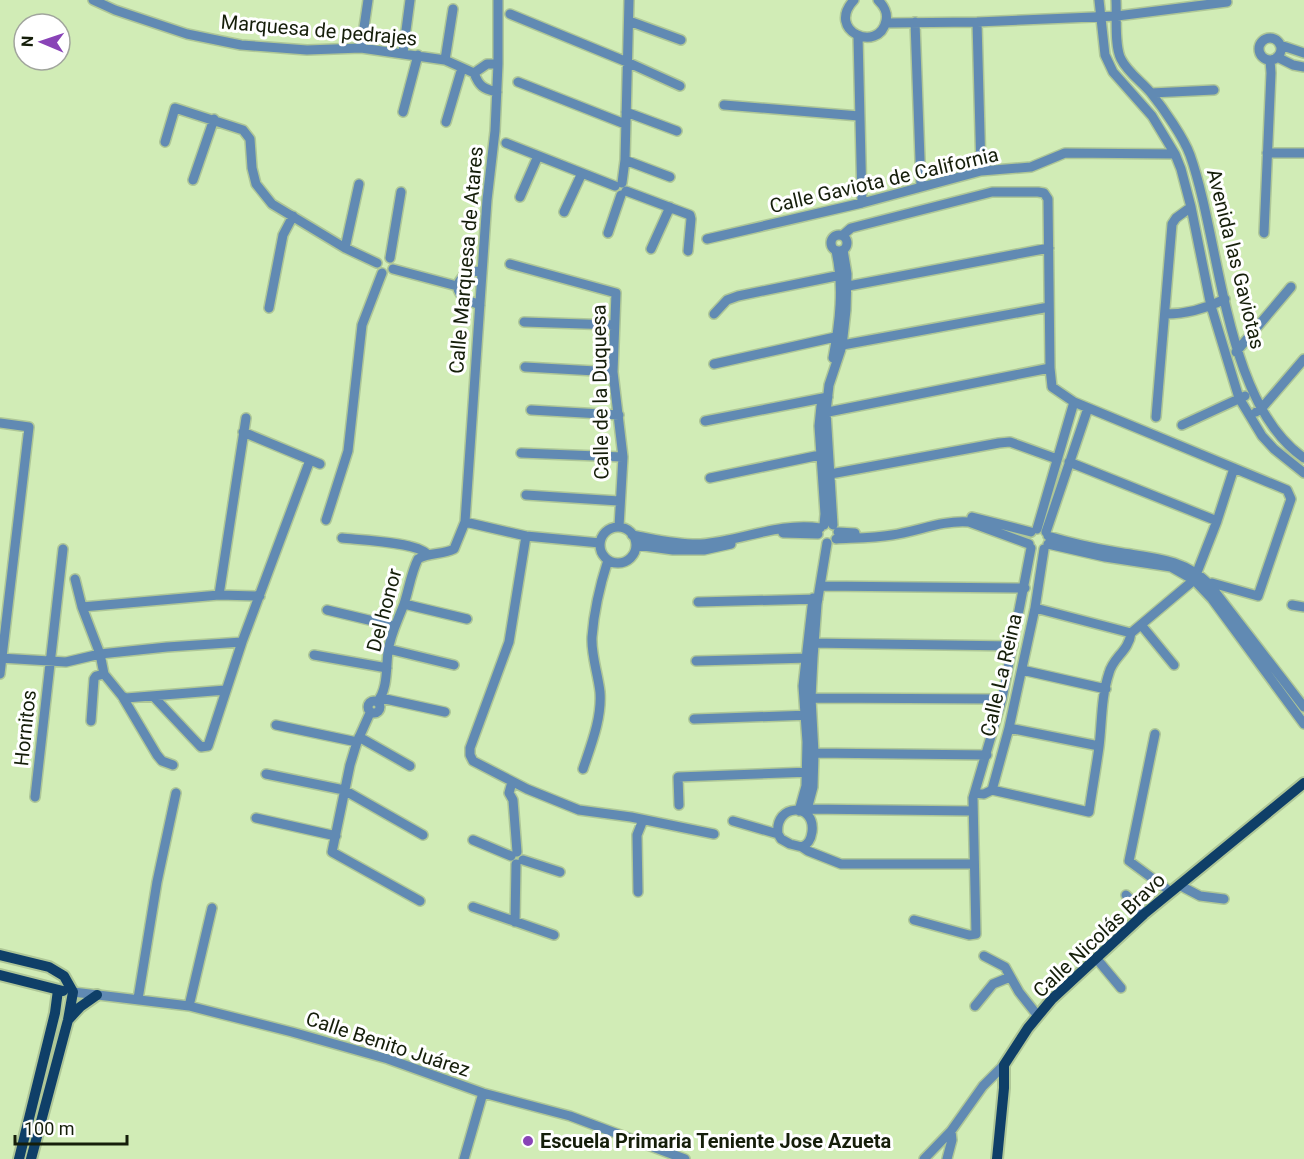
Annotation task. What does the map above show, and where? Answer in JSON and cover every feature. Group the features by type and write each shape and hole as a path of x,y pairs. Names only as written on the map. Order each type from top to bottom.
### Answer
{"main road":[{"name":"Calle Nicolás Bravo","path":"997,1159 1005,1065 1028,1028 1052,999 1144,914 1304,783"},
{"path":"0,955 49,966 64,976 73,992 68,1020 31,1157 20,1154 54,1012 53,989 45,975 49,966"},
{"name":"Calle Benito Juárez","path":"0,975 73,992"},
{"path":"68,1020 80,1007 97,995"}],"street":[{"name":"Marquesa de pedrajes","path":"93,0 115,10 187,34 241,45 307,50 361,48 403,53 445,60 474,73"},
{"path":"361,48 368,0"},
{"path":"403,53 410,0"},
{"name":"Calle Marquesa de Atares","path":"465,522 497,92 498,0"},
{"path":"608,233 621,189 625,160 629,0"},
{"path":"839,0 851,3 845,20 852,32 858,36 872,37 878,34 886,23 886,12 878,0"},
{"name":"Avenida las Gaviotas","path":"1100,0 1105,54 1113,72 1152,116 1176,156 1181,169 1211,306 1239,398 1262,436 1300,471"},
{"path":"1116,0 1117,16"},
{"path":"886,23 1117,16 1227,3"},
{"path":"445,60 453,9"},
{"path":"510,15 680,86"},
{"name":"Avenida las Gaviotas","path":"1117,16 1118,50 1121,58 1151,93 1184,143 1191,158 1202,190 1225,299 1252,393 1276,431 1301,456"},
{"path":"629,21 681,40"},
{"path":"915,22 921,187"},
{"path":"976,22 981,171"},
{"path":"858,36 862,203"},
{"path":"1304,53 1280,45 1270,38 1266,39 1259,49 1262,57 1274,58 1304,67"},
{"path":"1264,233 1271,73 1274,58 1281,49 1280,45"},
{"path":"404,112 418,55"},
{"path":"497,92 478,85 474,73 487,64 498,64"},
{"path":"446,122 462,68"},
{"path":"518,82 625,124"},
{"path":"1151,93 1214,90"},
{"path":"724,105 859,116"},
{"path":"165,142 175,108 243,130 250,139 252,168 256,184 272,204 345,248 377,263"},
{"path":"626,112 677,131"},
{"path":"193,180 214,120"},
{"path":"506,143 691,217 688,250"},
{"name":"Calle Gaviota de California","path":"707,239 862,203 981,171 1031,168 1065,153 1176,156"},
{"path":"1267,153 1304,153"},
{"path":"520,197 538,156"},
{"path":"625,160 670,177"},
{"path":"564,212 582,173"},
{"path":"345,248 359,184"},
{"path":"390,258 401,192"},
{"name":"Calle Gaviota de California","path":"844,274 840,250 848,243 843,235 851,228 992,192 1044,193 1047,200 1049,248"},
{"path":"651,249 670,207"},
{"path":"1156,417 1172,224 1176,218 1191,207"},
{"path":"269,308 283,235 292,216"},
{"path":"844,287 1049,248 1050,368 1053,387 1074,402 1287,490 1290,494 1291,499 1258,596 1209,584"},
{"path":"377,263 385,257 390,258 394,263 393,269 388,273 382,273"},
{"path":"377,263 382,273"},
{"name":"Calle de la Duquesa","path":"510,264 616,293 613,372 620,415 623,457 619,527"},
{"path":"393,269 457,286"},
{"path":"480,305 467,300 460,294 457,286 461,277 468,271 482,271"},
{"path":"326,520 348,451 362,325 382,273"},
{"path":"714,314 720,305 738,296 844,274 839,341 823,413 827,534 821,586 816,599"},
{"path":"1226,357 1239,350 1291,287"},
{"path":"1166,314 1185,314 1225,299"},
{"path":"714,364 1049,307"},
{"path":"524,322 614,325"},
{"path":"1249,416 1261,409 1304,359"},
{"path":"525,368 613,372"},
{"path":"823,413 1050,368"},
{"path":"1182,425 1252,393"},
{"path":"705,421 825,398"},
{"name":"Calle La Reina","path":"992,790 1009,728 1035,608 1042,537 1057,459 1074,402"},
{"name":"Calle La Reina","path":"1042,537 1088,408"},
{"path":"531,410 620,415"},
{"path":"219,595 246,418"},
{"path":"0,423 29,427 0,674"},
{"path":"243,432 320,464"},
{"path":"826,475 1010,442 1057,459"},
{"path":"1301,456 1304,445"},
{"path":"521,453 623,457"},
{"path":"710,478 824,454"},
{"path":"153,696 201,747 208,746 242,642 310,460"},
{"path":"1069,462 1217,521"},
{"path":"1035,608 1131,633 1142,626 1196,576 1234,468"},
{"path":"526,495 619,501"},
{"path":"632,535 670,543 702,544 787,527 827,534 865,533 949,515 971,517 1042,537 1096,548 1166,559 1209,584 1271,671 1304,724"},
{"path":"636,545 673,550 704,550 788,532 893,535 949,521 969,522 1040,550 1042,537"},
{"path":"465,522 526,536 600,543"},
{"name":"Del honor","path":"379,700 394,626 404,604 418,559 427,554 448,552 454,549 465,522"},
{"path":"619,527 632,535 636,545 632,555 626,561 608,560 603,555 600,543 606,531 619,527"},
{"path":"804,811 813,788 807,742 811,698 810,643 827,534"},
{"path":"526,536 509,642 470,748 473,761 527,789 579,810 631,817 714,834"},
{"name":"Calle La Reina","path":"914,920 969,935 976,934 973,811 975,793 1002,699 1025,588 1030,546 1028,540 1042,537"},
{"path":"342,538 411,546 424,550 427,554"},
{"name":"Hornitos","path":"35,797 63,549"},
{"path":"583,769 596,731 599,711 600,694 592,640 597,597 608,560"},
{"path":"1196,576 1261,657"},
{"path":"75,579 82,607 100,654 104,674 122,696 157,755 162,761 173,765"},
{"path":"821,586 1025,588"},
{"path":"82,607 219,595 260,596"},
{"path":"698,602 816,599"},
{"path":"404,604 467,619"},
{"path":"1292,605 1304,607"},
{"path":"327,610 394,626"},
{"path":"1142,626 1174,665"},
{"path":"975,793 984,794 992,790 1089,812 1099,746 1103,696 1112,664 1126,650 1131,633"},
{"path":"1,658 66,663 100,654 242,642"},
{"path":"810,643 1013,646"},
{"path":"388,649 454,665"},
{"path":"314,655 387,668"},
{"path":"696,661 809,658"},
{"path":"809,658 803,686 814,753 810,772"},
{"path":"1022,670 1106,689"},
{"path":"1271,671 1304,707"},
{"path":"91,721 94,679 104,674"},
{"path":"122,696 226,690"},
{"path":"811,698 1002,699"},
{"path":"420,901 332,852 344,790 358,740 370,712 367,705 369,702 379,700 445,712"},
{"path":"694,719 809,715"},
{"path":"276,725 358,740 410,766"},
{"path":"1009,728 1099,746"},
{"path":"1155,734 1129,861 1175,888 1200,896 1224,899"},
{"path":"814,753 987,755"},
{"path":"679,805 678,777 810,772"},
{"path":"266,774 344,790 423,835"},
{"path":"513,782 510,793 513,800 517,858 515,922"},
{"path":"513,800 522,798 527,789"},
{"path":"138,999 157,882 176,793"},
{"path":"778,834 778,822 782,815 793,810 973,811"},
{"path":"802,847 811,839 812,831 812,820 804,811"},
{"path":"631,817 632,827 638,835"},
{"path":"256,818 336,836"},
{"path":"638,892 638,835 643,820"},
{"path":"734,821 778,834 790,844 841,864 974,864"},
{"path":"473,840 560,872"},
{"path":"1126,895 1144,914"},
{"path":"473,907 554,935"},
{"path":"189,1006 212,908"},
{"path":"984,956 1005,967 1026,1002 1038,1016"},
{"path":"1096,958 1121,988"},
{"path":"975,1006 993,984 1010,977"},
{"name":"Calle Benito Juárez","path":"73,992 189,1006 388,1059 483,1093 570,1116 685,1159"},
{"path":"924,1159 951,1131 983,1086 1005,1065"},
{"path":"464,1159 483,1093"},
{"path":"947,1159 952,1140 951,1131"}],"place":[{"name":"Escuela Primaria Teniente Jose Azueta","path":"528,1141"}]}
